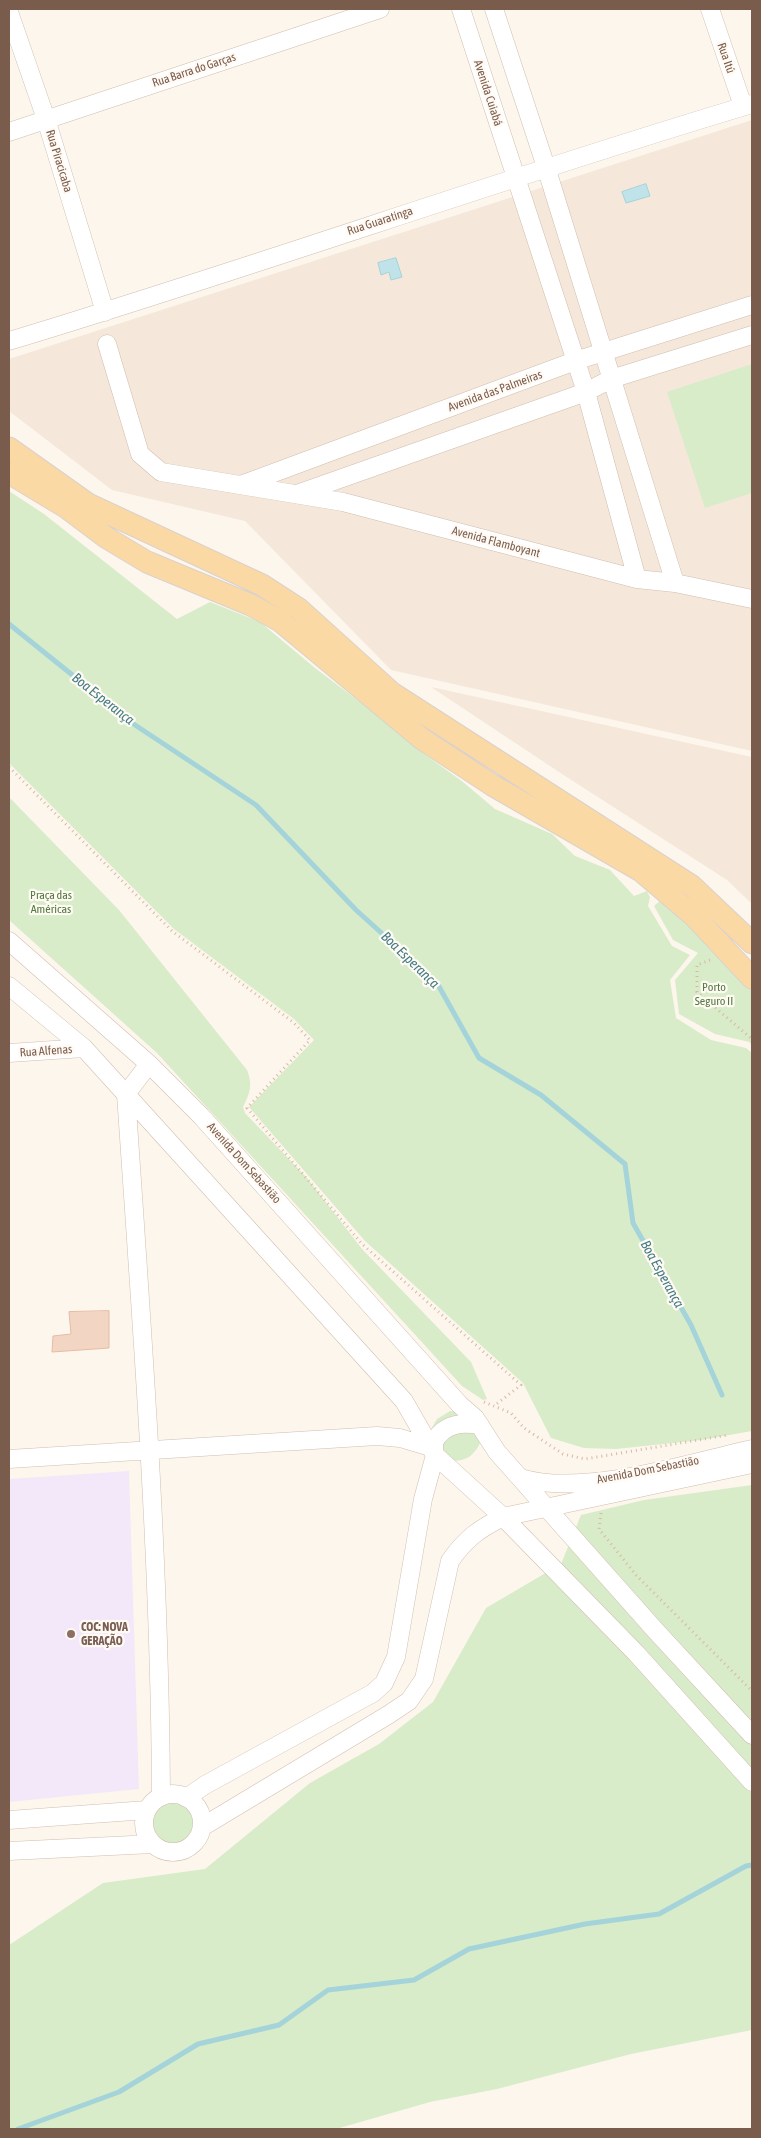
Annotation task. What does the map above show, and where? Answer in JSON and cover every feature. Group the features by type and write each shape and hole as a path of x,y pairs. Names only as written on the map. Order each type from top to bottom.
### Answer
{"main road":[{"path":"9,448 88,504 262,585 299,609 392,693 692,886 752,943"},
{"path":"9,473 67,508 107,538 147,562 251,605 280,621 422,739 492,785 641,871 694,916 752,978"}],"street":[{"name":"Rua Barra do Garças","path":"9,132 380,9"},
{"name":"Avenida Cuiabá","path":"461,9 586,392 636,579"},
{"path":"494,9 546,166 602,353 675,584"},
{"name":"Rua Itú","path":"710,9 748,105"},
{"name":"Rua Piracicaba","path":"9,12 46,119 105,312"},
{"name":"Rua Guaratinga","path":"9,341 105,312 514,176 748,105"},
{"name":"Avenida das Palmeiras","path":"240,485 575,362 752,306"},
{"path":"294,495 586,392 611,379 752,335"},
{"name":"Avenida Flamboyant","path":"108,344 140,454 161,472 343,502 636,579 675,584 752,599"},
{"name":"Avenida Dom Sebastião","path":"9,941 149,1064 201,1116 480,1425 498,1452 521,1478 568,1483 601,1480 752,1448"},
{"path":"9,986 84,1048 126,1094 404,1401 433,1452"},
{"name":"Rua Alfenas","path":"9,1053 84,1048"},
{"path":"149,1064 126,1094 150,1451 161,1679 161,1797"},
{"path":"186,1798 206,1784 373,1693 384,1683 392,1671 396,1657 434,1442 446,1429 464,1423 480,1425"},
{"path":"9,1459 377,1436 400,1438 433,1452 498,1512 636,1653 752,1782"},
{"name":"Avenida Dom Sebastião","path":"202,1827 409,1701 424,1680 450,1561 461,1546 498,1512 547,1507 752,1464"},
{"path":"521,1478 654,1630 752,1735"},
{"path":"9,1852 153,1844 170,1852 179,1852 194,1843 202,1827 198,1809 186,1798 169,1795 161,1797 147,1810 144,1828 153,1844"},
{"path":"9,1820 147,1810"}],"path":[{"path":"9,767 172,931 293,1022 310,1040 247,1108 362,1244 521,1385 493,1406 511,1413 524,1428 563,1454 585,1459 735,1434"},
{"path":"715,964 709,959 697,965 697,992 752,1039"},
{"path":"602,1509 599,1529 636,1575 752,1690"}],"shaded area":[{"path":"752,120 752,751 391,670 245,521 112,490 9,411 9,359"},
{"path":"431,687 752,757 752,904 727,880"},
{"name":"COC: NOVA GERAÇÃO","path":"129,1471 139,1789 9,1802 9,1479"}],"green space":[{"path":"752,364 752,493 705,508 667,392"},
{"path":"9,491 44,514 177,619 210,602 260,622 315,668 381,718 416,748 463,782 495,809 552,834 575,856 610,870 634,896 647,891 650,897 648,906 672,946 690,955 670,980 676,1018 711,1040 746,1048 752,1053 752,1431 701,1440 616,1449 584,1448 551,1438 523,1383 365,1241 249,1107 314,1040 294,1019 174,929 9,763"},
{"name":"Praça das Américas","path":"9,797 119,910 247,1070 250,1085 243,1107 245,1113 307,1178 362,1249 471,1362 487,1399 483,1400 462,1386 157,1053 9,920"},
{"name":"Porto Seguro II","path":"662,899 752,984 752,1045 749,1042 715,1034 679,1014 675,980 698,953 673,940 654,906"},
{"path":"450,1411 464,1412 481,1441 472,1455 463,1460 447,1460 430,1431 437,1419"},
{"path":"752,1485 752,2030 631,2054 497,2089 430,2102 336,2129 9,2129 9,1945 103,1883 205,1869 310,1783 379,1744 433,1702 486,1608 561,1564 581,1515 644,1500"},
{"path":"169,1801 177,1801 189,1807 195,1823 189,1839 177,1845 169,1845 157,1839 151,1827 151,1819 157,1807"}],"water":[{"path":"646,184 650,196 626,203 622,192"},
{"path":"396,258 402,277 391,280 389,272 381,275 378,263"}],"building":[{"path":"109,1311 109,1348 52,1352 53,1336 71,1334 69,1312"}],"waterway":[{"name":"Boa Esperança","path":"9,624 132,723 256,805 356,910 437,983 479,1058 541,1095 625,1164 633,1223 691,1325 722,1395"},
{"path":"18,2129 119,2092 198,2044 279,2025 328,1990 414,1980 469,1949 585,1924 659,1914 746,1866 752,1865"}],"place":[{"name":"COC: NOVA GERAÇÃO","path":"71,1634"}]}
